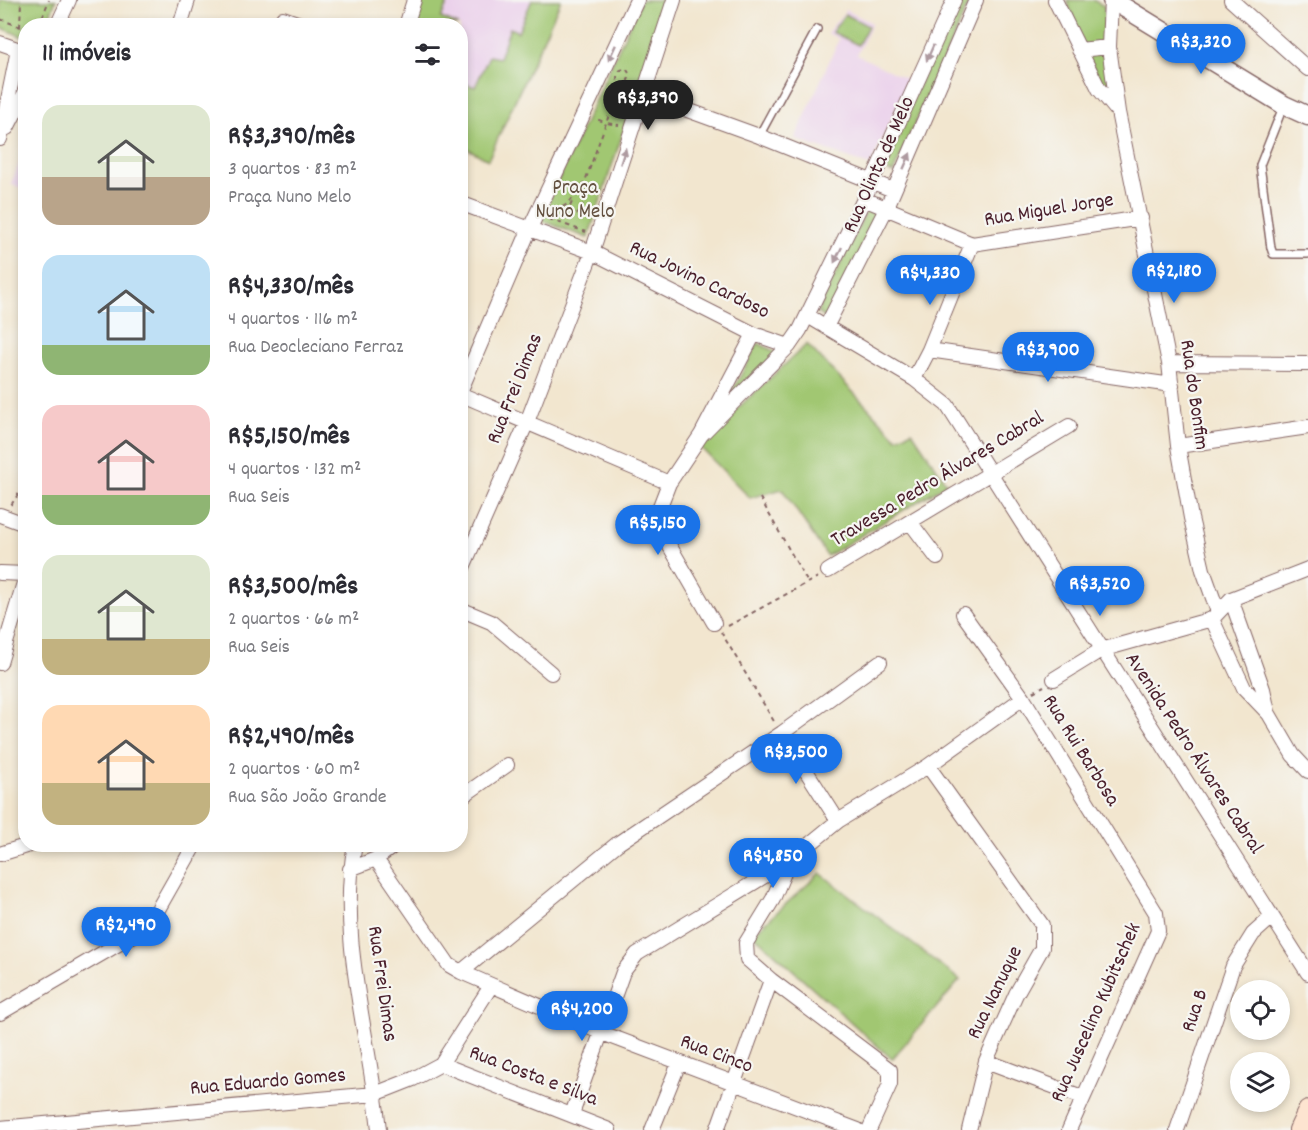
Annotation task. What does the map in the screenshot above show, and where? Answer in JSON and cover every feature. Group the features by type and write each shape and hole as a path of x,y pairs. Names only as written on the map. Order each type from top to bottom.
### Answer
{"main road":[{"path":"1299,1130 1308,1111"}],"street":[{"path":"61,18 69,0"},
{"path":"182,18 188,0"},
{"path":"408,18 414,0"},
{"path":"468,374 530,228 637,0"},
{"path":"592,252 674,0"},
{"name":"Rua Olinta de Melo","path":"701,435 789,346 808,316 954,0"},
{"name":"Rua Olinta de Melo","path":"826,327 886,209 976,0"},
{"name":"Rua do Bonfim","path":"1055,0 1099,89 1118,112"},
{"path":"1111,0 1284,105 1308,116"},
{"name":"Rua do Bonfim","path":"1111,0 1108,47 1118,112 1169,363 1178,446 1203,570 1215,615 1244,688 1269,714 1293,755 1308,771"},
{"path":"1231,0 1308,69"},
{"path":"0,43 18,50"},
{"path":"1079,50 1108,47"},
{"path":"0,141 18,67"},
{"path":"643,94 759,136 893,190"},
{"path":"0,141 18,106"},
{"name":"Rua Miguel Jorge","path":"864,199 972,244 1141,218"},
{"name":"Rua Jovino Cardoso","path":"468,206 592,252 754,334 789,346"},
{"path":"914,379 929,350 972,244"},
{"name":"Rua Frei Dimas","path":"468,556 527,422 592,252"},
{"path":"808,316 826,327"},
{"name":"Avenida Pedro Álvares Cabral","path":"826,327 914,379 947,405 992,472 1101,650 1308,974"},
{"name":"Rua Olinta de Melo","path":"717,627 658,523 657,514 669,483 701,435 754,334"},
{"path":"929,350 1172,385"},
{"path":"1169,363 1308,364"},
{"path":"468,396 669,483"},
{"name":"Travessa Pedro Álvares Cabral","path":"828,571 1069,426"},
{"path":"1178,446 1308,427"},
{"path":"910,522 938,558"},
{"path":"1054,679 1101,650 1215,615 1231,598 1308,569"},
{"path":"0,573 18,574"},
{"name":"Rua do Bonfim","path":"1231,598 1263,689 1269,714"},
{"path":"0,663 18,602"},
{"path":"468,612 491,622 551,673"},
{"name":"Rua Rui Barbosa","path":"963,614 1023,698 1156,913"},
{"path":"461,972 617,844 782,733 880,662"},
{"path":"572,1114 623,972 637,954 789,861 838,821 927,766 1023,698"},
{"path":"782,733 838,821"},
{"path":"468,792 507,765"},
{"name":"Rua Nanuque","path":"927,766 1042,925 1042,948 1016,994 986,1061 969,1130"},
{"path":"0,854 18,848"},
{"path":"0,1013 144,929 153,918 190,852"},
{"name":"Rua Frei Dimas","path":"354,852 349,889 353,955 379,1130"},
{"path":"351,869 376,859 385,852"},
{"name":"Rua Cinco","path":"376,859 449,965 461,972 602,1034 858,1130"},
{"path":"789,861 773,899 746,943 747,959 771,980 890,1070 890,1084 869,1130"},
{"name":"Rua Juscelino Kubitschek","path":"1069,1130 1158,931 1156,913"},
{"name":"Rua B","path":"1177,1130 1233,966 1253,934 1272,917"},
{"path":"717,1130 771,980"},
{"name":"Rua Eduardo Gomes","path":"0,1128 375,1094 413,1079 441,1064 491,987"},
{"path":"986,1061 1082,1097"},
{"name":"Rua Costa e Silva","path":"441,1064 609,1130"},
{"path":"652,1130 679,1064"}],"lane":[{"path":"759,136 818,29"},
{"path":"1284,105 1260,165 1270,248 1273,254 1278,255 1308,254"}],"path":[{"path":"20,18 21,0"},
{"path":"42,18 49,0"},
{"path":"0,19 18,26"},
{"path":"583,187 618,92 627,83 630,75 626,68 619,71 616,80 618,92"},
{"path":"590,116 606,123 622,125"},
{"path":"579,185 588,189 579,214 568,211 573,200 579,185"},
{"path":"548,212 567,206 573,200"},
{"path":"8,518 13,500 18,493"},
{"path":"760,498 808,583 717,627 782,733"},
{"path":"1023,698 1054,679"}],"shaded area":[{"path":"420,0 561,0 468,103 468,18 414,18"},
{"path":"846,10 872,23 857,55 909,80 870,166 795,139 839,39 827,33"},
{"path":"18,166 18,187 11,184"}],"green space":[{"path":"0,0 56,0 49,18 18,18 18,35 0,27"},
{"path":"421,0 449,0 441,18 415,18"},
{"path":"532,0 561,0 488,160 468,149 468,84 475,87 489,56 499,58 510,28 518,32"},
{"name":"Praça Nuno Melo","path":"641,0 667,0 588,238 540,220"},
{"path":"957,0 970,0 893,173 881,168"},
{"path":"1067,0 1093,0 1104,6 1109,93 1085,55"},
{"path":"845,14 868,26 858,45 832,32"},
{"path":"869,205 881,211 827,319 817,313"},
{"path":"758,343 777,353 727,401"},
{"path":"807,344 897,438 912,431 947,484 827,556 782,489 750,498 698,445"},
{"path":"820,873 960,980 892,1059 753,934"}]}
